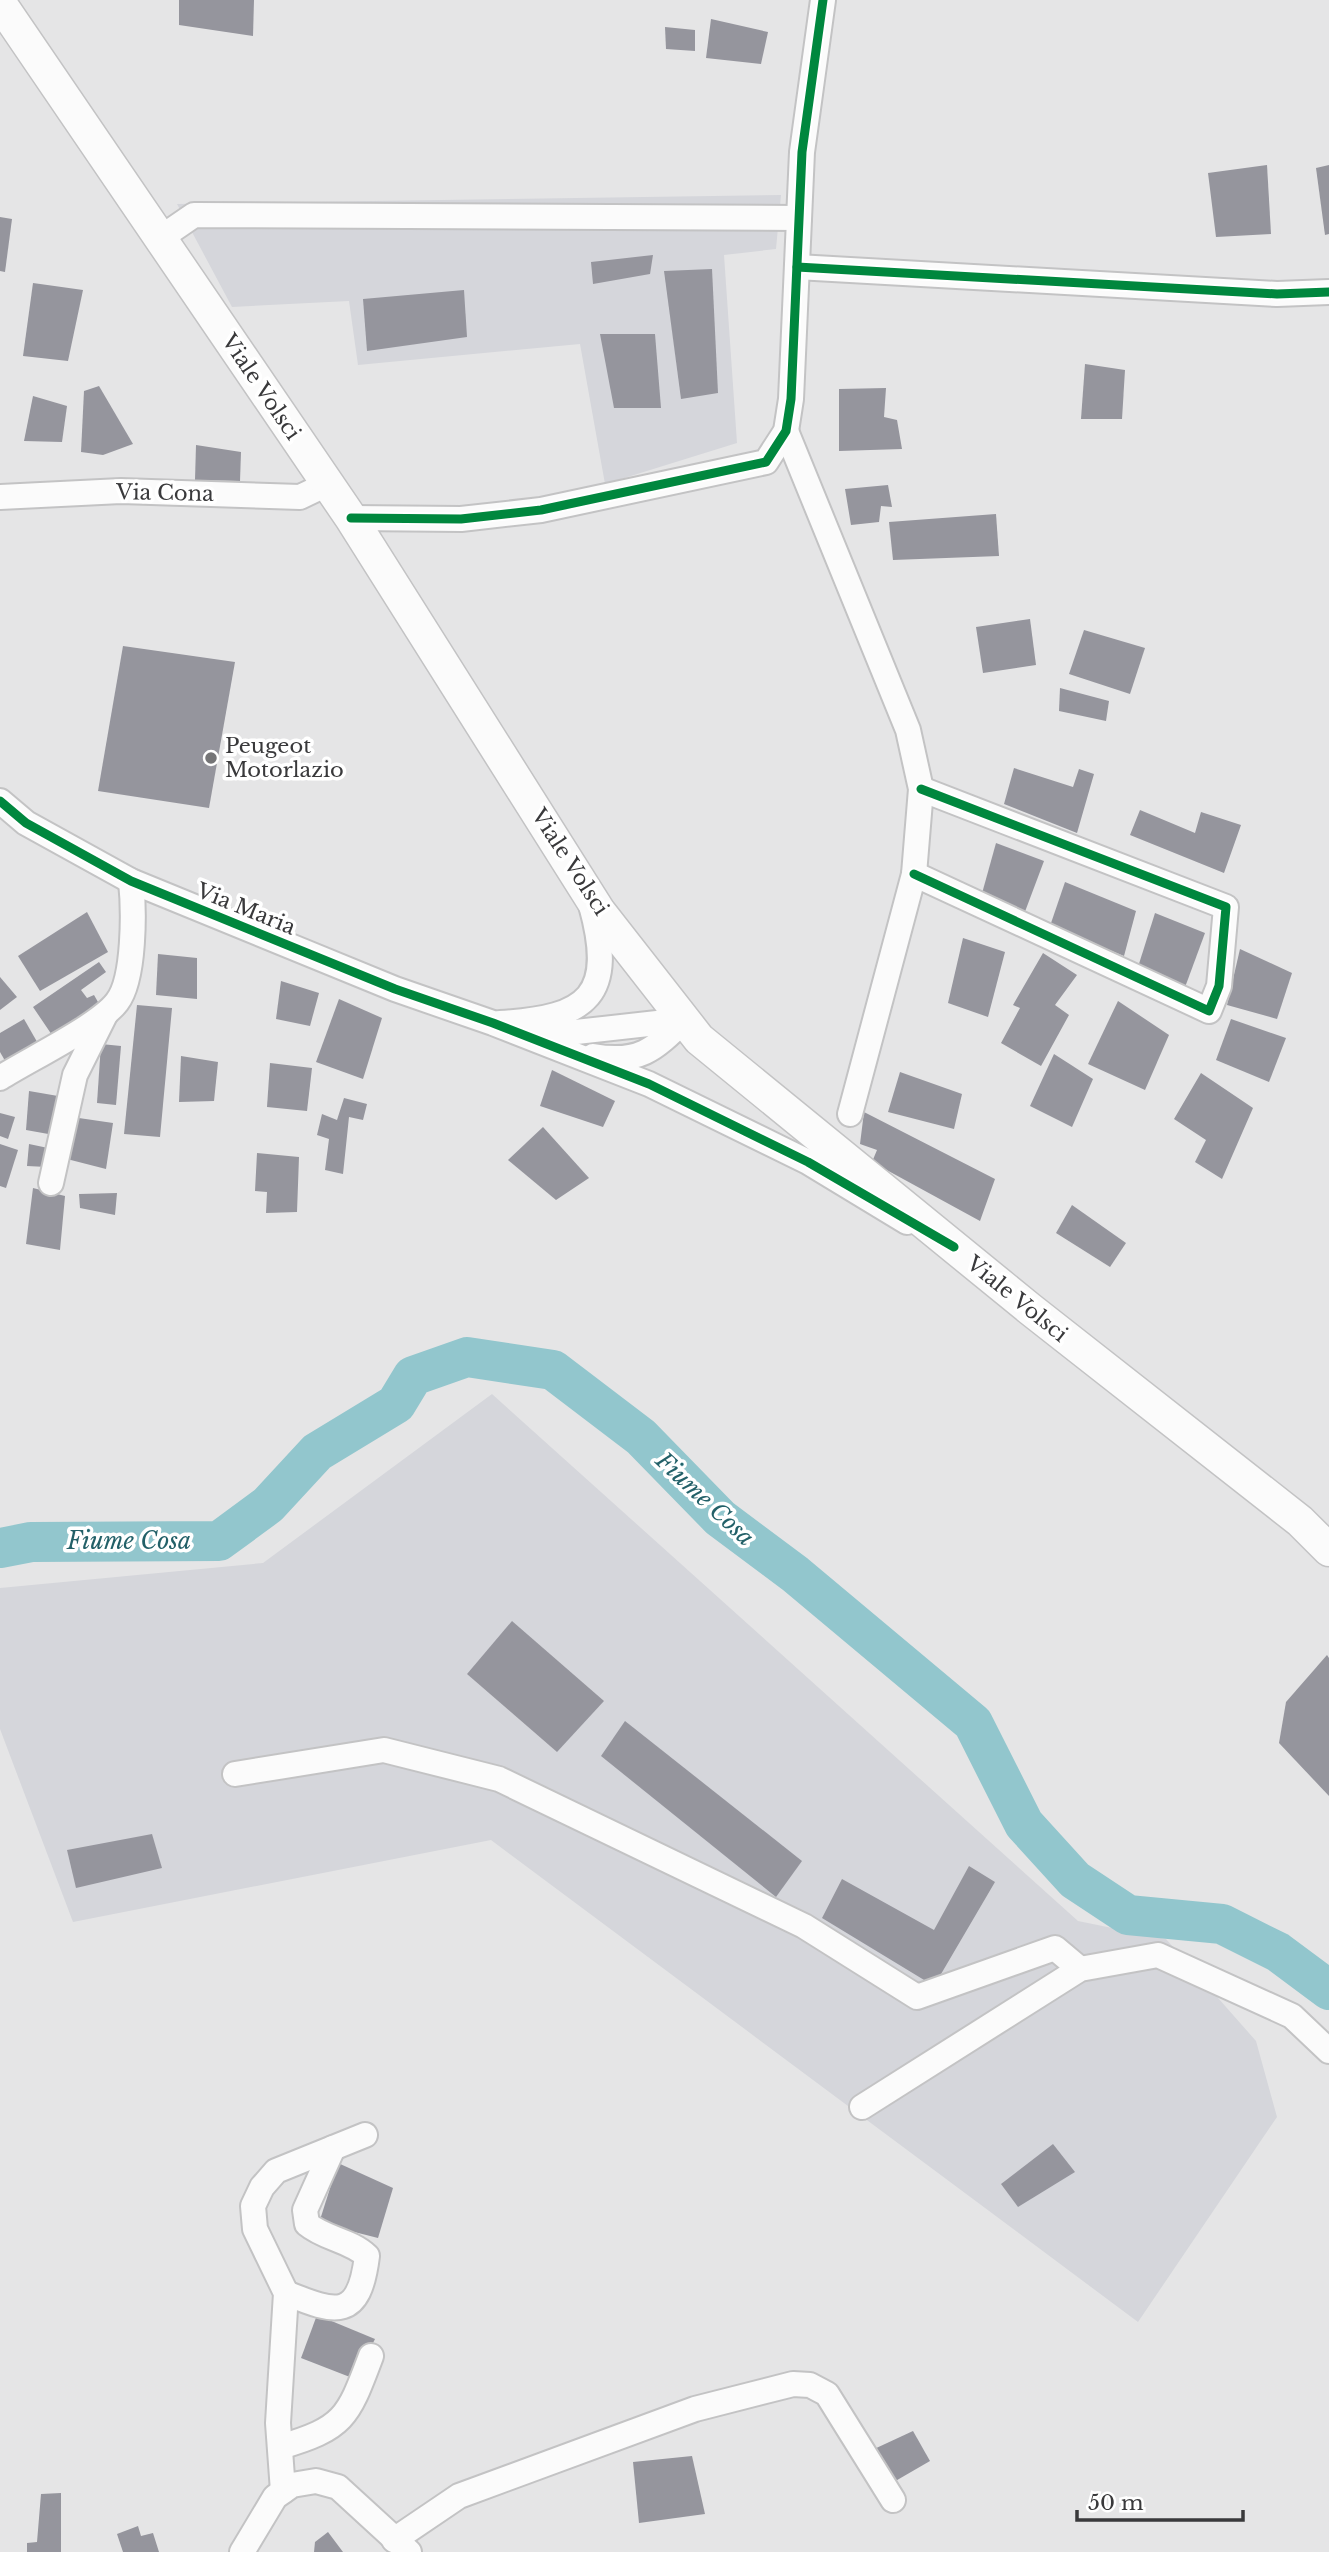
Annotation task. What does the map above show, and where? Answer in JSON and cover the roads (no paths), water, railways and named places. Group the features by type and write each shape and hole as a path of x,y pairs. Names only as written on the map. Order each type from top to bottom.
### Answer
{"main road":[{"name":"Viale Volsci","path":"0,3 351,518 587,891 699,1039 954,1247 1300,1521 1329,1550"}],"street":[{"path":"351,518 461,519 541,510 766,462 786,431 791,399 802,152 822,0"},
{"path":"159,239 194,215 799,218"},
{"path":"797,267 1277,294 1329,292"},
{"path":"786,431 908,730 921,789 914,874 850,1114"},
{"name":"Via Cona","path":"0,496 121,491 300,496 327,484"},
{"path":"914,874 1209,1011 1219,986 1226,907 921,789"},
{"name":"Via Maria","path":"0,801 26,823 131,881 395,989 492,1023"},
{"path":"0,1078 119,1001 129,963 135,922 131,881"},
{"path":"492,1023 540,1021 579,1006 593,992 599,978 602,958 587,891"},
{"path":"51,1183 75,1075 107,1011"},
{"path":"492,1023 576,1032 684,1020"},
{"path":"561,1051 607,1058 631,1057 655,1048 684,1020"},
{"path":"492,1023 649,1084 758,1136 954,1247"},
{"path":"235,1774 384,1750 499,1779 804,1926 917,1997 1055,1948 1080,1969"},
{"path":"862,2107 1080,1969 1158,1955 1292,2016 1329,2050"},
{"path":"284,2491 278,2423 286,2294 255,2229 253,2206 262,2188 276,2171 365,2135"},
{"path":"286,2294 326,2309 345,2306 356,2299 365,2272 367,2256 359,2248 315,2231 307,2224 305,2210 333,2148"},
{"path":"280,2447 312,2438 335,2426 353,2404 371,2356"},
{"path":"242,2552 275,2497 292,2485 316,2482 338,2487 401,2546 459,2496 695,2409 793,2384 810,2385 827,2394 893,2500"}],"waterway":[{"name":"Fiume Cosa","path":"0,1548 31,1542 219,1541 268,1505 317,1452 396,1404 413,1376 467,1357 553,1370 641,1437 720,1518 795,1574 973,1723 1024,1824 1075,1880 1128,1915 1222,1924 1278,1952 1329,1990"}],"place":[{"name":"Peugeot Motorlazio","path":"211,758"}]}
